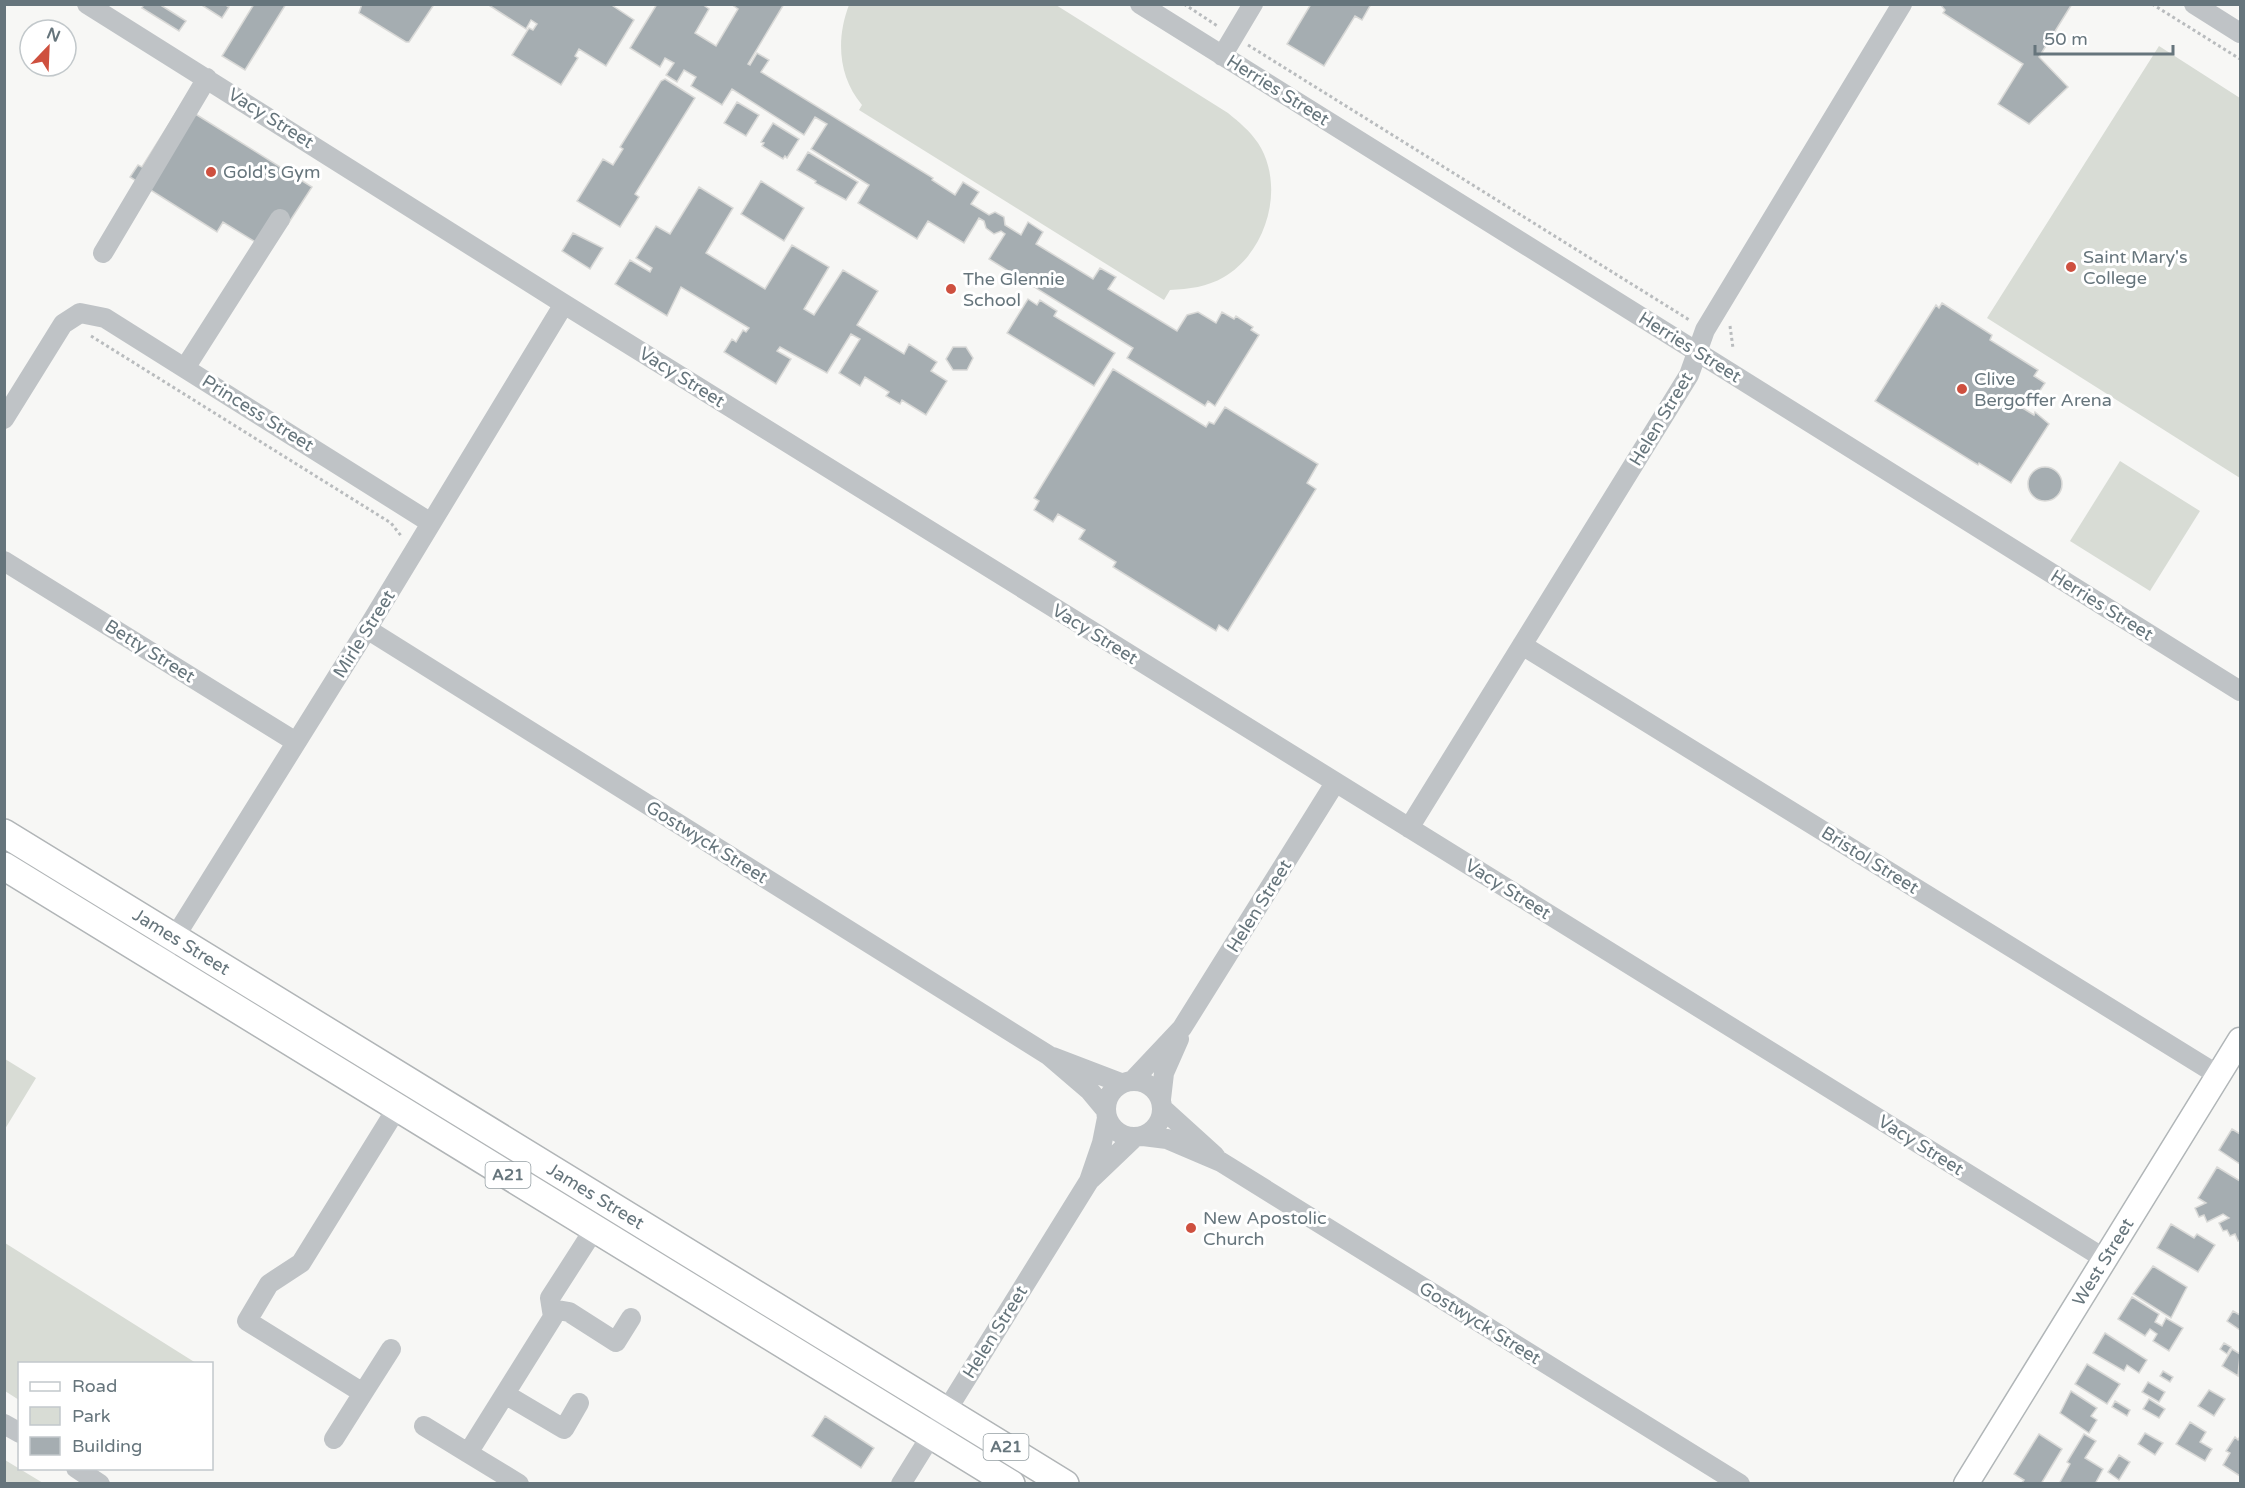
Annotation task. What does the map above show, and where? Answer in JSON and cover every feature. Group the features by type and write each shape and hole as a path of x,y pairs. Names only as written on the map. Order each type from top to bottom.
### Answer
{"highway":[{"name":"James Street","path":"4,833 1065,1484"},
{"name":"James Street","path":"4,866 1011,1484"}],"main road":[{"name":"West Street","path":"1966,1484 2241,1040"}],"street":[{"name":"Vacy Street","path":"87,4 564,304 2105,1259"},
{"name":"Herries Street","path":"1140,4 2241,691"},
{"path":"1222,56 1253,4"},
{"name":"Helen Street","path":"1409,828 1689,375 1705,330 1902,4"},
{"path":"2194,4 2241,33"},
{"path":"103,253 207,78"},
{"path":"186,368 280,219"},
{"name":"Mirle Street","path":"160,961 367,629 564,304"},
{"name":"Princess Street","path":"60,329 80,313 105,318 431,523"},
{"path":"4,419 60,329"},
{"name":"Betty Street","path":"4,561 296,742"},
{"name":"Gostwyck Street","path":"367,629 1048,1055 1090,1091 1106,1113"},
{"name":"Bristol Street","path":"1522,645 2218,1075"},
{"name":"Helen Street","path":"1162,1104 1164,1073 1182,1028 1335,783"},
{"name":"Helen Street","path":"1127,1082 1182,1028"},
{"name":"Gostwyck Street","path":"1048,1055 1127,1082"},
{"path":"1127,1082 1150,1085 1162,1104 1157,1125 1139,1136 1118,1132 1106,1113 1110,1091 1127,1082"},
{"name":"Gostwyck Street","path":"1162,1104 1221,1162"},
{"path":"363,1393 247,1321 269,1284 301,1263 398,1108"},
{"name":"Helen Street","path":"901,1484 1089,1181 1102,1143 1106,1113"},
{"name":"Helen Street","path":"1089,1181 1139,1136"},
{"name":"Gostwyck Street","path":"1139,1136 1167,1139 1221,1162 1740,1484"},
{"path":"468,1453 553,1317 550,1298 594,1228"},
{"path":"552,1309 569,1312 616,1342 631,1318"},
{"path":"334,1439 391,1349"},
{"path":"505,1394 564,1429 579,1403"},
{"path":"4,1424 18,1432"},
{"path":"424,1426 519,1484"},
{"path":"79,1470 100,1484"}],"path":[{"path":"1184,4 1221,28"},
{"path":"2152,4 2241,59"},
{"path":"1243,42 1705,330"},
{"path":"60,329 77,336 89,334 391,523 405,540 416,547"}],"green space":[{"path":"849,5 1056,5 1228,113 1255,139 1266,160 1271,179 1268,217 1261,235 1239,266 1224,277 1198,287 1170,290 1164,300 859,110 862,105 848,82 842,57 842,31"},
{"path":"2159,46 2240,98 2240,478 1987,318"},
{"path":"2120,461 2200,511 2150,591 2070,541"},
{"path":"5,1059 36,1078 5,1129"},
{"path":"5,1243 194,1362 18,1362 18,1399 5,1391"},
{"path":"4,1460 43,1483 5,1483"}],"building":[{"path":"144,4 159,4 186,21 179,31 142,8"},
{"path":"200,4 224,4 229,7 222,18"},
{"path":"254,4 286,4 245,70 222,56"},
{"path":"362,4 432,4 433,6 409,42 406,42 359,13"},
{"path":"487,4 610,4 634,20 606,66 579,49 575,56 578,58 561,85 512,55 529,28 533,30 537,24 531,20 526,29"},
{"path":"657,4 702,4 709,9 695,33 716,46 738,9 731,4 784,4 748,64 750,65 757,53 769,60 761,72 933,178 932,180 955,195 963,182 979,192 971,204 989,215 995,212 1004,217 1005,225 1021,235 1028,222 1043,232 1036,244 1093,279 1100,268 1116,277 1108,289 1177,331 1187,315 1198,312 1216,323 1222,312 1234,319 1236,316 1253,327 1251,330 1259,335 1215,406 1208,401 1205,406 1127,358 1133,348 989,259 1005,234 1001,231 994,234 979,218 964,243 928,221 917,239 858,203 869,185 811,149 827,124 815,117 804,135 732,89 722,105 691,86 696,77 684,70 677,82 666,75 674,63 665,58 660,67 630,48"},
{"path":"1311,4 1371,4 1362,20 1355,16 1324,66 1287,44"},
{"path":"1940,4 2072,4 2039,57 2068,87 2029,124 1998,104 2023,64 1943,13 1945,10"},
{"path":"665,79 695,98 635,194 639,197 620,227 577,201 603,159 613,165 623,149 620,147 661,81"},
{"path":"737,102 759,115 746,136 724,123"},
{"name":"Gold's Gym","path":"181,105 312,187 288,224 275,215 257,243 223,222 217,232 130,177 138,165 142,167"},
{"path":"773,123 799,139 787,158 785,156 783,159 762,146 764,143 761,142"},
{"path":"808,152 858,182 846,200 797,170"},
{"path":"761,181 804,208 784,241 741,214"},
{"path":"699,187 733,208 706,253 765,289 792,245 829,267 804,309 814,315 843,270 878,291 857,325 904,354 909,344 937,362 931,371 947,381 926,415 902,400 900,404 886,396 889,392 865,377 860,386 839,373 860,339 851,334 827,373 780,347 777,351 791,359 776,384 724,352 732,339 736,342 743,330 746,332 749,328 681,287 667,316 615,284 630,260 650,272 652,268 636,258 656,226 670,234"},
{"path":"573,233 603,248 590,269 562,251"},
{"path":"1028,299 1037,305 1040,300 1057,311 1054,316 1115,353 1094,386 1007,333"},
{"name":"Clive Bergoffer Arena","path":"1942,303 1992,335 1990,340 2038,370 2034,376 2045,383 2033,401 2022,395 2016,404 2034,415 2035,412 2049,424 2011,483 1875,401 1936,305 1939,308"},
{"path":"953,347 966,347 973,358 967,370 953,370 946,359"},
{"path":"1113,369 1206,427 1209,422 1214,424 1225,407 1318,464 1307,483 1316,489 1228,631 1219,625 1216,631 1113,567 1116,562 1079,539 1085,530 1058,514 1053,522 1034,510 1039,501 1034,498"},
{"path":"2045,467 2057,472 2062,484 2057,496 2045,501 2033,496 2028,484 2033,472"},
{"path":"2232,1129 2240,1134 2240,1164 2219,1150"},
{"path":"2217,1167 2240,1181 2240,1240 2238,1241 2235,1234 2230,1236 2227,1230 2223,1231 2219,1223 2229,1218 2223,1214 2207,1222 2204,1215 2199,1217 2195,1208 2206,1203 2198,1198"},
{"path":"2171,1224 2194,1238 2197,1234 2215,1245 2198,1272 2157,1248"},
{"path":"2153,1266 2187,1287 2171,1318 2133,1294"},
{"path":"2132,1297 2159,1314 2155,1322 2162,1326 2166,1318 2183,1328 2169,1351 2153,1341 2157,1334 2150,1329 2145,1336 2118,1319"},
{"path":"2233,1311 2240,1315 2240,1330 2227,1321"},
{"path":"2105,1333 2147,1360 2139,1373 2127,1365 2124,1371 2093,1353"},
{"path":"2224,1343 2231,1347 2227,1354 2220,1349"},
{"path":"2232,1349 2240,1354 2238,1376 2222,1366"},
{"path":"2087,1364 2120,1384 2107,1404 2075,1384"},
{"path":"2163,1371 2173,1377 2170,1382 2160,1376"},
{"path":"2148,1382 2165,1392 2159,1402 2142,1392"},
{"path":"2209,1390 2225,1399 2214,1416 2198,1406"},
{"path":"2071,1391 2097,1408 2091,1416 2097,1420 2089,1433 2060,1413"},
{"path":"2149,1399 2165,1409 2159,1418 2143,1409"},
{"path":"2115,1401 2130,1410 2127,1416 2112,1407"},
{"path":"825,1416 874,1448 861,1468 812,1436"},
{"path":"2190,1422 2206,1432 2200,1442 2212,1449 2205,1461 2176,1444"},
{"path":"2145,1433 2163,1443 2155,1455 2138,1444"},
{"path":"2039,1434 2062,1449 2041,1484 2021,1484 2024,1480 2014,1474"},
{"path":"2084,1434 2096,1441 2085,1458 2103,1469 2095,1484 2059,1484 2070,1464 2067,1462"},
{"path":"2240,1436 2240,1476 2223,1465 2230,1453 2226,1451 2235,1437 2238,1440"},
{"path":"2119,1455 2130,1462 2119,1480 2108,1472"}],"place":[{"name":"Gold's Gym","path":"211,172"},
{"name":"Saint Mary's College","path":"2071,267"},
{"name":"The Glennie School","path":"951,289"},
{"name":"Clive Bergoffer Arena","path":"1962,389"},
{"name":"New Apostolic Church","path":"1191,1228"}]}
